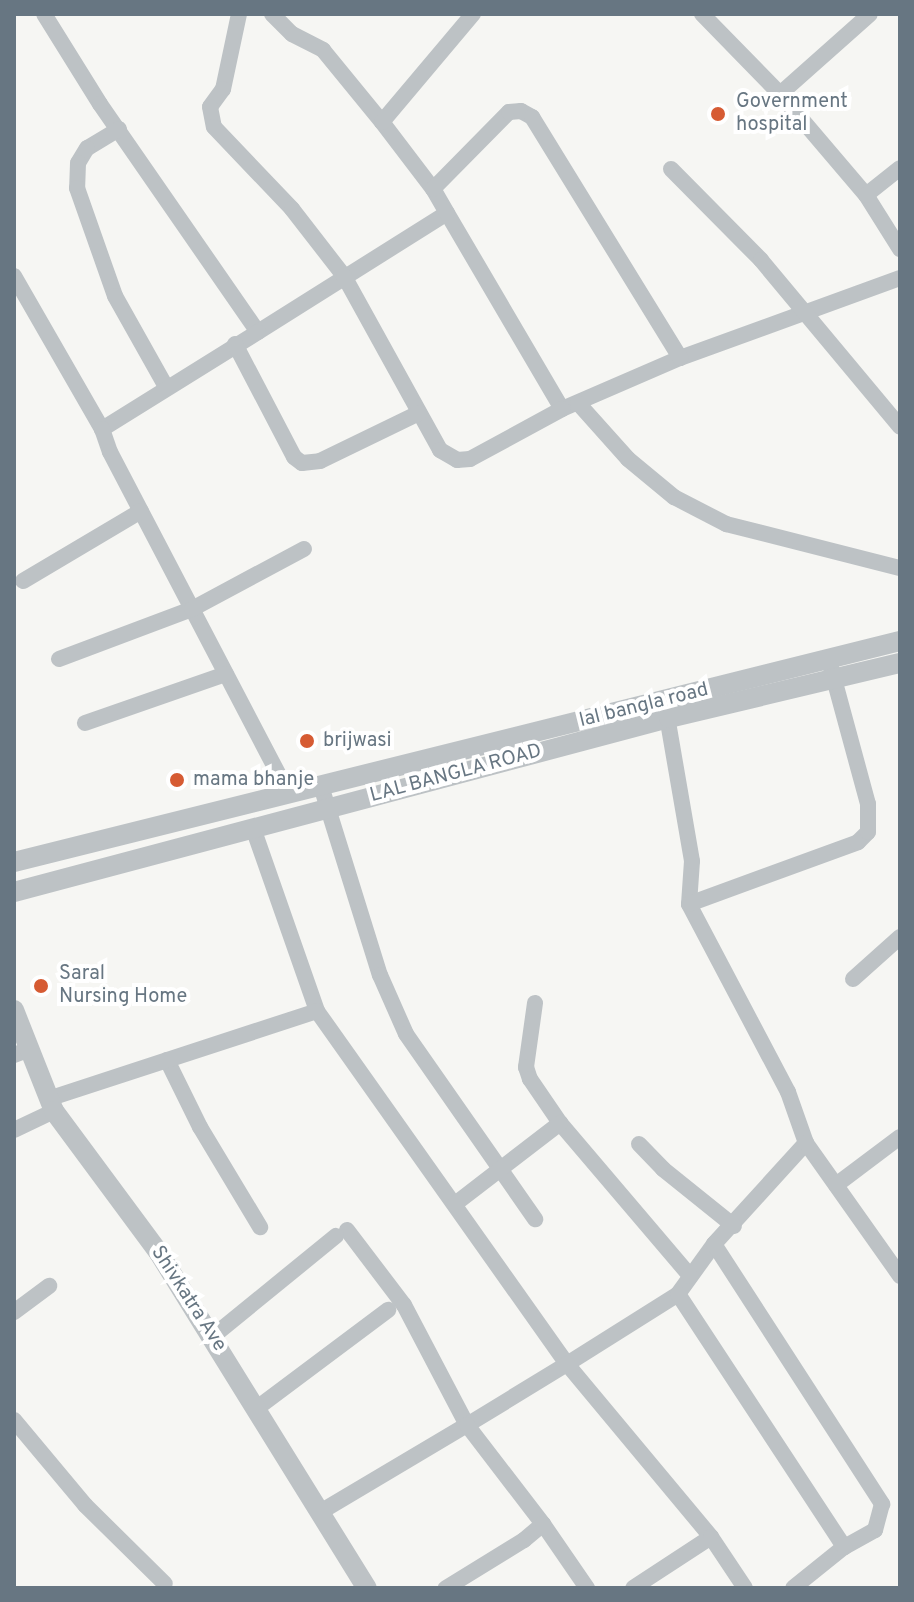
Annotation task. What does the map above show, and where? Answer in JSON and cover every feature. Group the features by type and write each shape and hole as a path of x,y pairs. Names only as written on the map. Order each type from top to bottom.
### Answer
{"street":[{"path":"44,14 258,332"},
{"path":"239,14 223,89 210,107 214,127 292,209 344,276 440,450 457,460 470,459 570,406 680,358 900,278"},
{"path":"272,14 292,34 323,50 382,122 433,189 570,406 628,459 674,497 726,524 900,568"},
{"path":"382,122 473,14"},
{"path":"702,14 780,94 866,195 900,249"},
{"path":"780,94 870,14"},
{"path":"433,189 509,112 521,111 532,117 680,358"},
{"path":"119,129 87,148 78,163 77,188 115,296 166,387"},
{"path":"866,195 900,168"},
{"path":"671,169 761,260 900,427"},
{"path":"102,429 447,213"},
{"path":"14,276 102,429 141,511 289,794"},
{"path":"235,344 294,457 302,463 320,461 419,413"},
{"path":"23,581 141,511"},
{"path":"59,659 192,609 304,549"},
{"name":"lal bangla road","path":"14,862 321,786 556,738 831,668 900,641"},
{"path":"689,904 858,842 868,832 868,804 831,668 900,663"},
{"path":"85,723 226,674"},
{"path":"666,710 692,861 689,904 788,1092 806,1143 900,1276"},
{"name":"LAL BANGLA ROAD","path":"14,892 329,808 556,738"},
{"path":"321,786 380,975 406,1034 535,1219"},
{"path":"253,828 317,1011 567,1364 711,1537 745,1588"},
{"path":"853,979 900,937"},
{"path":"535,1003 526,1067 530,1079 560,1123 690,1276"},
{"name":"Shivkatra Ave","path":"14,1010 22,1052 52,1105 159,1253 367,1588"},
{"path":"14,1130 52,1105 167,1060 317,1011"},
{"path":"167,1060 200,1127 260,1227"},
{"path":"455,1204 560,1123"},
{"path":"836,1185 900,1137"},
{"path":"322,1511 678,1294 714,1244 734,1226 806,1143"},
{"path":"639,1144 663,1169 734,1226"},
{"path":"212,1337 341,1233 404,1305 467,1425 543,1524 587,1588"},
{"path":"714,1244 882,1504 875,1530 844,1547 793,1588"},
{"path":"14,1312 49,1286"},
{"path":"678,1294 844,1547"},
{"path":"257,1408 388,1310"},
{"path":"14,1420 85,1505 164,1587"},
{"path":"446,1588 524,1540 543,1524"},
{"path":"633,1588 711,1537"}],"place":[{"name":"Government hospital","path":"718,114"},
{"name":"brijwasi","path":"307,741"},
{"name":"mama bhanje","path":"177,780"},
{"name":"Saral Nursing Home","path":"41,986"}]}
